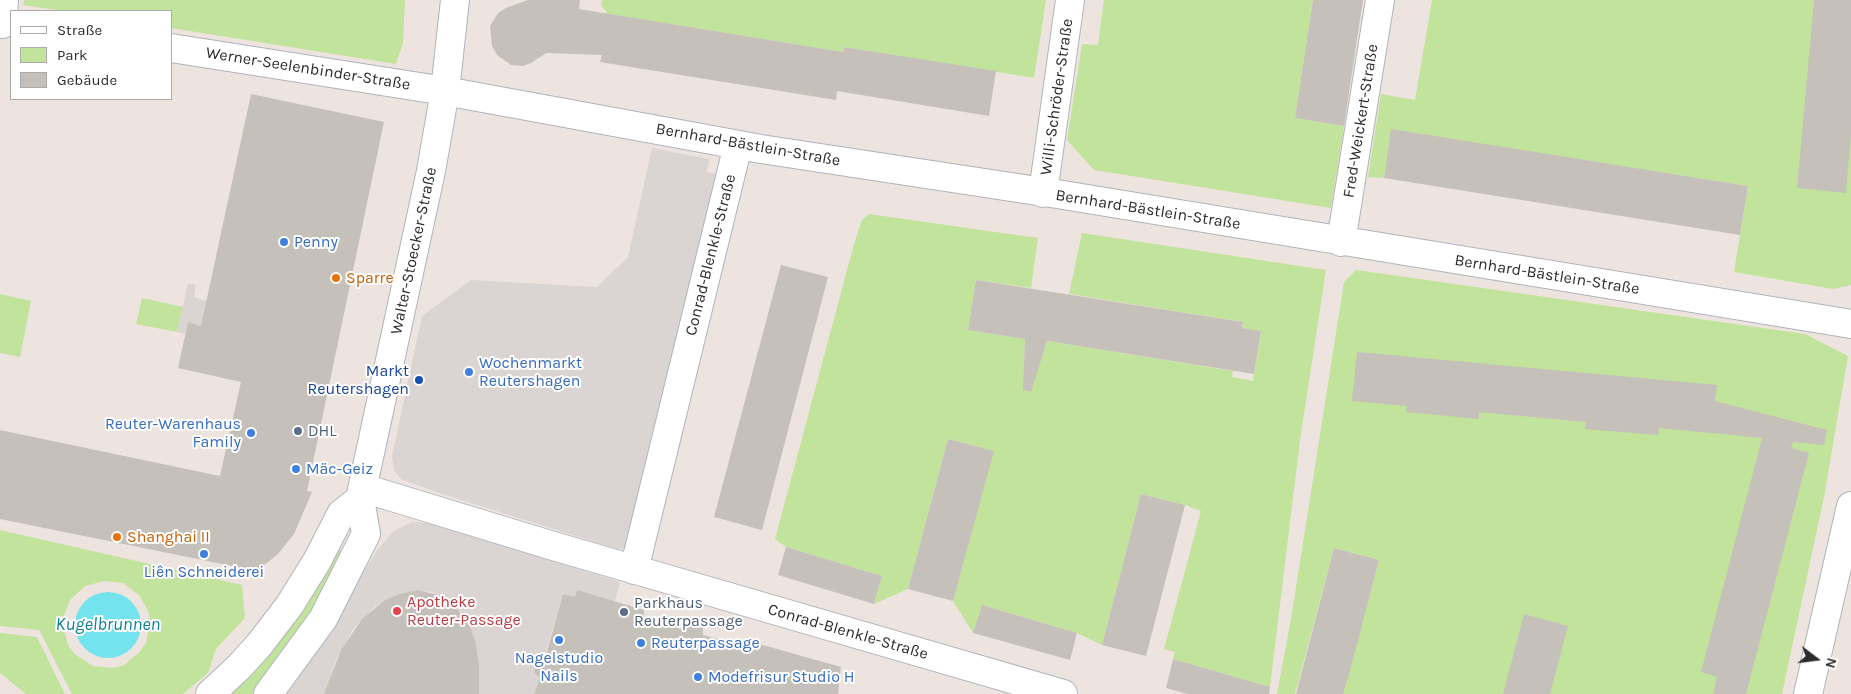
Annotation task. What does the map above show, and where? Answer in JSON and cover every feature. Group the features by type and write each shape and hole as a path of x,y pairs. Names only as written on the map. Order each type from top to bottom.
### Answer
{"street":[{"name":"Walter-Stoecker-Straße","path":"268,694 323,619 366,534 362,494 429,181 445,91 455,0"},
{"name":"Willi-Schröder-Straße","path":"1043,193 1070,0"},
{"name":"Fred-Weickert-Straße","path":"1341,242 1380,0"},
{"name":"Werner-Seelenbinder-Straße","path":"172,48 445,91"},
{"name":"Bernhard-Bästlein-Straße","path":"445,91 738,145 1851,324"},
{"name":"Conrad-Blenkle-Straße","path":"634,570 738,145"},
{"name":"Conrad-Blenkle-Straße","path":"362,494 634,570 1062,694"},
{"path":"210,694 259,645 289,606 317,561 341,514 362,494"},
{"path":"1808,694 1851,506"}],"green space":[{"path":"24,0 405,0 403,43 396,64 172,28 172,10 57,10 23,5"},
{"path":"602,0 1046,0 1034,78 844,47 843,52 608,14 601,5"},
{"path":"1104,0 1313,0 1295,118 1344,126 1331,208 1094,170 1067,140 1082,44 1098,45"},
{"path":"1432,0 1851,0 1851,285 1833,289 1734,272 1748,186 1391,130 1384,178 1368,177 1381,94 1415,100"},
{"path":"869,214 1038,238 1031,288 976,280 968,330 1025,339 1024,368 1037,371 1047,341 1233,371 1232,377 1253,381 1261,332 1242,328 1243,322 1069,294 1082,233 1326,270 1300,440 1270,687 1173,659 1175,652 1164,649 1201,511 1185,505 1141,494 1102,645 1077,633 982,605 973,633 953,601 993,451 948,439 908,589 874,604 882,576 786,547 775,539 854,244 862,220"},
{"path":"1356,270 1805,334 1848,356 1824,497 1782,694 1343,694 1379,560 1334,548 1295,694 1277,694 1291,619 1344,282"},
{"path":"0,294 31,301 20,357 0,353"},
{"path":"142,298 183,307 177,332 136,324"},
{"path":"0,530 242,585 245,618 216,649 208,673 183,694 72,694 39,630 0,626","holes":["104,581 123,583 139,595 149,613 150,623 146,643 140,652 124,665 113,668 93,666 76,655 69,647 63,628 63,618 70,600 85,586"]},
{"path":"334,547 346,553 327,592 279,662 252,694 226,694"},
{"path":"0,633 37,637 65,694 26,694 0,673"}],"shaded area":[{"name":"Markt Reutershagen","path":"652,148 709,159 707,172 718,174 630,540 625,548 617,549 436,492 401,479 394,470 392,456 422,316 471,280 597,287 628,257"},
{"path":"188,283 196,285 194,297 207,301 202,326 188,323 185,334 177,332"},
{"path":"412,522 430,523 620,582 613,609 563,594 545,655 539,655 534,673 540,677 534,694 478,694 479,664 476,644 460,612 442,596 432,592 418,590 399,594 376,606 353,629 335,662 326,694 281,694 305,664 378,549 394,531"}],"water":[{"name":"Kugelbrunnen","path":"108,592 120,595 131,602 138,613 141,625 138,637 131,648 120,655 108,658 96,655 85,648 78,637 75,625 78,613 85,602 96,595"}],"building":[{"path":"528,0 580,0 579,9 843,52 844,47 996,71 989,116 837,91 836,100 600,62 602,55 546,53 523,66 511,65 497,55 492,46 490,26 498,13"},
{"path":"1313,0 1363,0 1344,126 1295,118"},
{"path":"1814,0 1851,0 1851,134 1846,193 1797,188"},
{"path":"251,94 384,122 307,491 312,492 294,534 278,554 257,571 0,519 0,430 220,476 241,382 178,368 188,322 201,326"},
{"path":"1391,129 1748,186 1740,235 1384,178"},
{"path":"781,265 828,277 762,530 714,517"},
{"path":"976,280 1243,322 1242,328 1261,331 1254,374 1047,341 1031,392 1023,390 1025,339 968,330"},
{"path":"1357,352 1717,385 1715,401 1827,430 1824,445 1793,442 1791,448 1809,453 1746,694 1713,694 1717,677 1701,672 1762,438 1659,428 1658,435 1585,429 1586,422 1479,412 1479,419 1406,412 1407,406 1352,401"},
{"path":"948,439 994,451 953,601 908,589"},
{"path":"1141,494 1185,505 1146,656 1102,645"},
{"path":"786,547 882,576 874,604 778,575"},
{"path":"1334,548 1379,560 1343,694 1296,694"},
{"path":"418,590 442,596 454,604 470,627 476,644 479,664 479,694 324,694 341,650 362,619 384,601 399,594"},
{"name":"Reuterpassage","path":"577,590 644,610 644,617 682,629 685,622 703,628 703,635 742,645 745,640 841,667 838,694 534,694 540,677 534,673 539,655 546,655 563,594 575,597"},
{"path":"982,605 1077,633 1070,660 973,633"},
{"path":"1524,614 1568,626 1550,694 1503,694"},
{"path":"1173,659 1270,687 1269,694 1188,694 1166,688"}],"place":[{"name":"Penny","path":"284,242"},
{"name":"Sparre","path":"336,278"},
{"name":"Wochenmarkt Reutershagen","path":"469,372"},
{"name":"Markt Reutershagen","path":"419,380"},
{"name":"DHL","path":"298,431"},
{"name":"Reuter-Warenhaus Family","path":"251,433"},
{"name":"Mäc-Geiz","path":"296,469"},
{"name":"Shanghai II","path":"117,537"},
{"name":"Liên Schneiderei","path":"204,554"},
{"name":"Apotheke Reuter-Passage","path":"397,611"},
{"name":"Parkhaus Reuterpassage","path":"624,612"},
{"name":"Nagelstudio Nails","path":"559,640"},
{"name":"Reuterpassage","path":"641,643"},
{"name":"Modefrisur Studio H","path":"698,677"}]}
